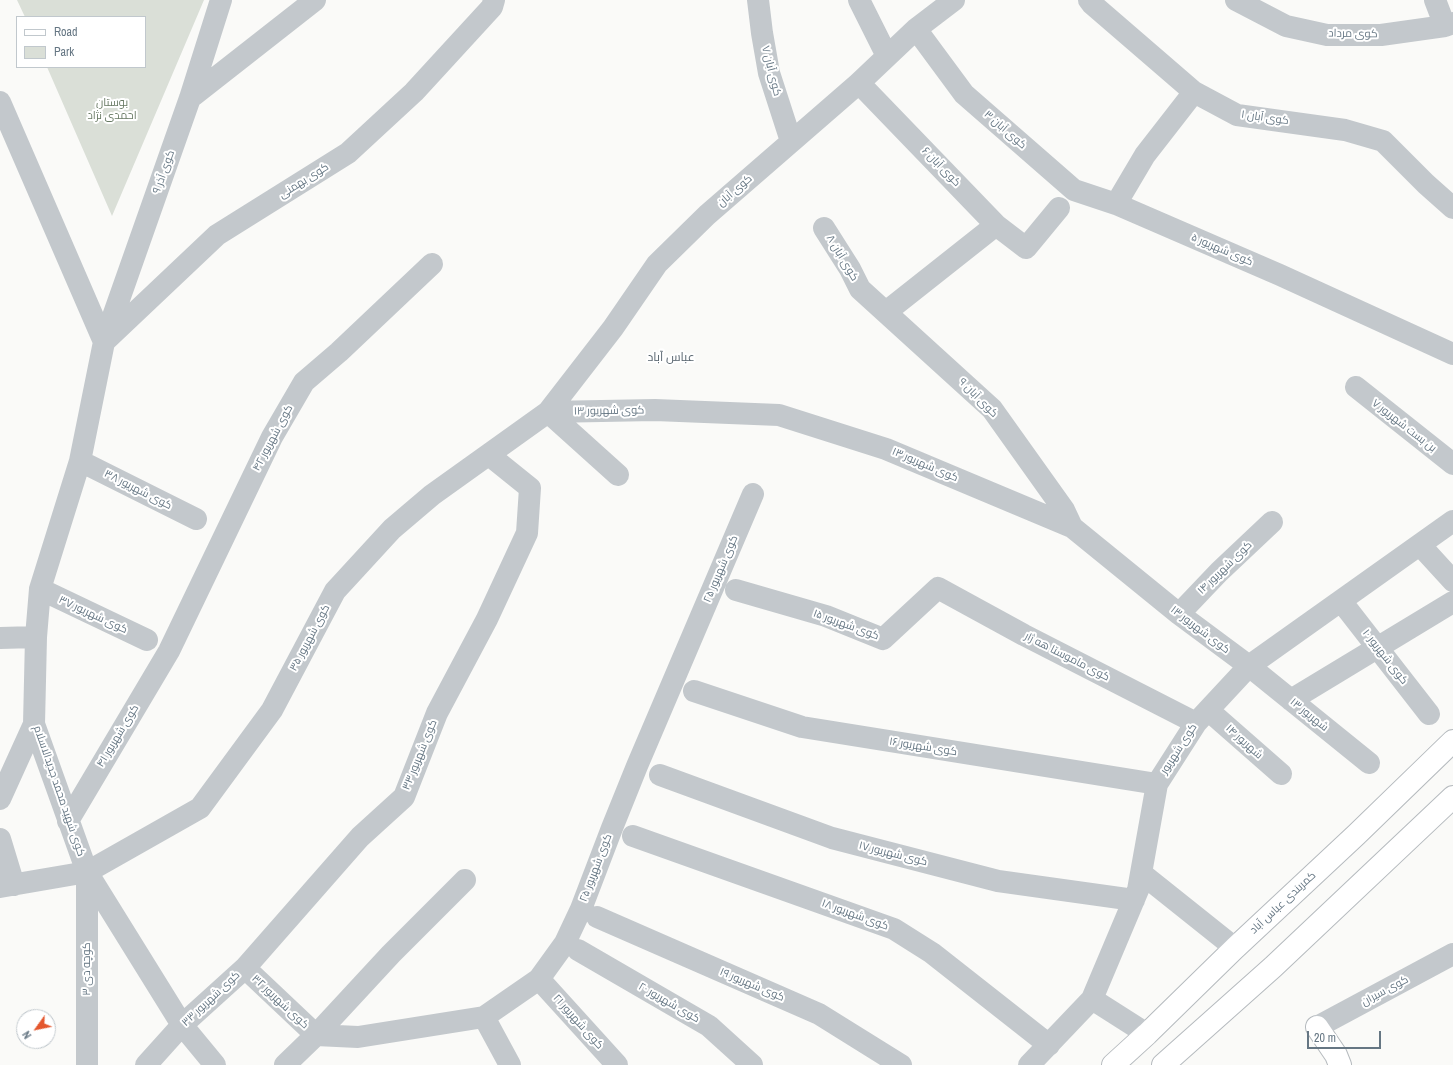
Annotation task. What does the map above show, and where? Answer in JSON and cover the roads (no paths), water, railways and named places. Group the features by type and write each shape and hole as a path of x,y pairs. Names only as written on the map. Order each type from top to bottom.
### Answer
{"main road":[{"name":"کمربندی عباس آباد","path":"1113,1065 1453,741"},
{"path":"1163,1065 1273,967 1453,797"},
{"path":"1317,1027 1335,1062"}],"street":[{"name":"کوی آذر ۹","path":"104,342 190,98 221,0"},
{"path":"190,98 315,0"},
{"name":"کوی آبان ۷","path":"758,0 769,72 791,141"},
{"path":"858,0 886,56"},
{"name":"کوی آبان","path":"548,412 613,328 657,264 708,215 859,83 916,29 954,0"},
{"name":"کوی آبان ۱","path":"1089,0 1194,92 1237,115 1345,130 1383,141 1426,184 1453,208"},
{"name":"کوی مرداد","path":"1236,0 1286,26 1327,35 1381,35 1449,24"},
{"path":"1435,0 1449,24"},
{"name":"کوی بهمنی","path":"104,342 217,235 348,153 414,92 493,3"},
{"name":"کوی آبان ۳","path":"916,29 964,94 981,109 1074,190 1116,204"},
{"name":"کوی آبان ۶","path":"859,83 996,225 1026,248 1059,208"},
{"path":"1116,204 1145,156 1194,92"},
{"path":"2,111 104,342"},
{"name":"کوی شهریور ۵","path":"1116,204 1280,275 1453,354"},
{"path":"886,312 996,225"},
{"name":"کوی آبان ۸","path":"824,228 850,269 860,290"},
{"name":"کوی شهریور ۴۲","path":"169,651 272,437 304,382 339,352 432,264"},
{"name":"کوی آبان ۹","path":"860,290 992,409 1064,510 1072,527"},
{"name":"کوی شهید محمد جدیدالاسلام","path":"104,342 80,461 40,589 36,637 34,724 87,872 182,1025 215,1065"},
{"name":"بن بست شهریور ۷","path":"1356,387 1453,464"},
{"name":"کوی شهریور ۱۳","path":"548,412 655,410 779,416 886,449 1072,527 1179,614 1248,666"},
{"path":"548,412 618,475"},
{"name":"کوی شهریور ۳۵","path":"7,886 87,872 200,808 272,710 335,591 392,529 432,495 548,412"},
{"name":"کوی شهریور ۳۳","path":"146,1065 182,1025 245,968 360,836 404,797 437,713 487,619 527,533 530,488 489,455"},
{"name":"کوی شهریور ۳۸","path":"80,461 196,519"},
{"name":"کوی شهریور ۲۵","path":"316,1035 358,1037 484,1017 539,979 565,943 581,909 637,766 753,494"},
{"name":"کوی شهریور","path":"1029,1065 1092,999 1138,890 1157,784 1202,716 1248,666 1453,521"},
{"name":"کوی شهریور ۱۴","path":"1179,614 1219,572 1272,522"},
{"path":"1420,545 1453,581"},
{"name":"کوی شهریور ۱۵","path":"736,590 826,616 883,639 938,588"},
{"name":"کوی ماموستا هه ژار","path":"938,588 1024,635 1202,716"},
{"name":"کوی شهریور ۳۷","path":"40,589 147,640"},
{"name":"کوی شهریور ۱۰","path":"1341,601 1429,714"},
{"path":"1291,700 1453,602"},
{"path":"0,638 36,637"},
{"name":"کوی شهریور ۴۱","path":"68,821 169,651"},
{"name":"شهریور ۱۳","path":"1248,666 1369,763"},
{"name":"کوی شهریور ۱۶","path":"694,692 802,727 1157,784"},
{"name":"شهریور ۱۴","path":"1202,716 1280,774"},
{"path":"0,799 34,724"},
{"name":"کوی شهریور ۱۷","path":"660,775 840,840 998,880 1134,900"},
{"name":"کوی شهریور ۱۸","path":"633,836 894,929 932,953 1049,1045"},
{"path":"0,840 7,886"},
{"name":"کوچه دی ۳","path":"87,872 87,1065"},
{"path":"1141,873 1235,948"},
{"path":"285,1065 316,1035 391,954 465,880"},
{"name":"کوی شهریور ۱۹","path":"597,917 820,1014 901,1065"},
{"name":"کوی شهریور ۲۰","path":"578,950 709,1026 752,1065"},
{"name":"کوی سیران","path":"1317,1027 1453,954"},
{"name":"کوی شهریور ۳۲","path":"245,968 316,1035"},
{"name":"کوی شهریور ۲۱","path":"539,979 617,1065"},
{"path":"1092,999 1147,1034"},
{"path":"484,1017 510,1065"}],"district":[{"name":"عباس آباد","path":"671,358"}],"park label":[{"name":"بوستان احمدی نژاد","path":"112,109"}]}
